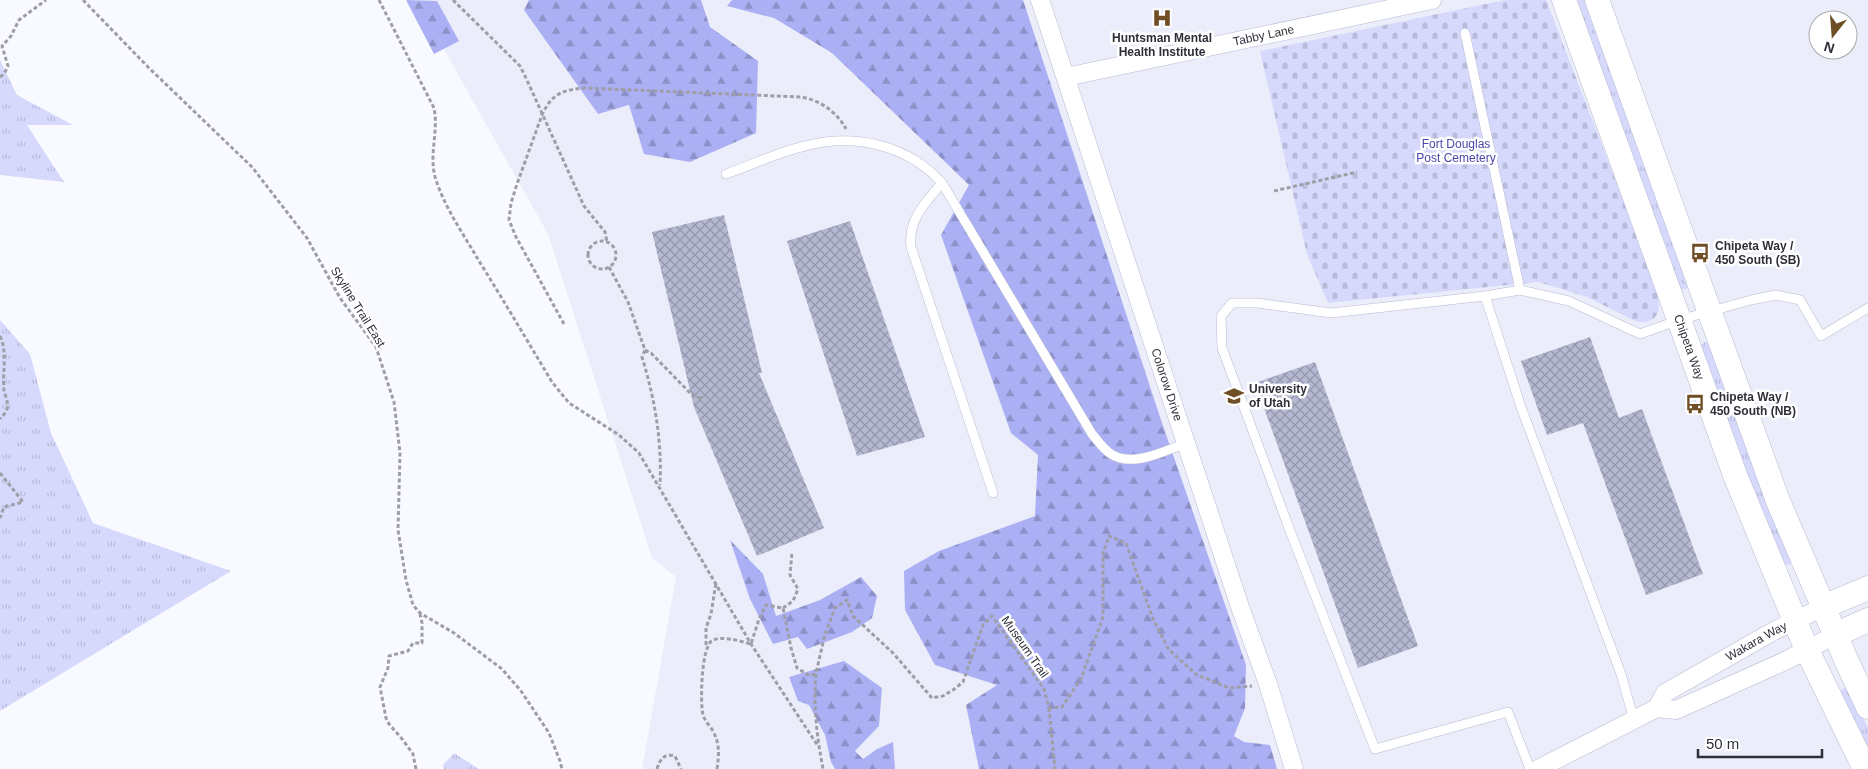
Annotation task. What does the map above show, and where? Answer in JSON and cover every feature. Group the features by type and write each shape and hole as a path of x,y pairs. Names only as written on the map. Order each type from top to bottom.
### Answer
{"street":[{"name":"Colorow Drive","path":"1040,0 1186,443 1268,684 1294,769"},
{"name":"Tabby Lane","path":"1066,77 1401,3 1432,0"},
{"name":"Chipeta Way","path":"1564,0 1735,475 1808,650 1865,769"},
{"path":"1598,0 1778,501 1868,707"},
{"name":"Wakara Way","path":"1657,708 1665,693 1796,620 1868,588"},
{"name":"Wakara Way","path":"1538,769 1657,708 1676,710 1808,650 1868,620"}],"lane":[{"path":"1465,33 1520,290"},
{"path":"726,174 804,146 823,142 852,140 875,143 893,149 931,171 942,183 1092,434 1104,449 1119,459 1128,460 1151,456 1186,443"},
{"path":"942,183 914,220 911,230 911,247 993,494"},
{"path":"1530,769 1508,712 1376,749 1289,528 1222,348 1221,316 1232,303 1257,303 1331,313 1485,296 1520,290 1569,301 1640,334 1709,311 1776,295 1800,300 1821,336 1868,308"},
{"path":"1485,296 1520,407 1621,674 1634,720"}],"path":[{"path":"0,77 8,66 2,46 11,36 19,20 46,0"},
{"name":"Skyline Trail East","path":"83,0 149,68 252,167 307,238 340,298 376,347 394,402 400,453 398,530 406,580 413,605 420,613"},
{"path":"379,0 434,108 436,115 432,158 433,171 441,193 468,241 552,382 563,396 577,409 619,436 635,449 644,460 751,644 818,746"},
{"path":"453,0 520,66 584,206 605,232 608,242 616,252 615,260 609,267 605,269 596,267 589,260 588,256 591,247 603,241 608,242"},
{"path":"564,324 516,237 509,220 513,197 542,115 546,106 559,94 566,90 586,88 801,97 816,102 834,113 842,120 852,140"},
{"path":"1274,191 1356,172"},
{"path":"609,267 628,302 645,350 642,357 658,421 661,455 660,485"},
{"path":"0,336 3,341 5,371 3,382 7,404 7,411 0,419"},
{"path":"645,350 651,353 691,394 702,399"},
{"path":"0,472 23,502 4,507 0,518"},
{"path":"1055,769 1049,708 1062,707 1081,679 1087,662 1102,617 1103,553 1109,536 1126,543 1153,619 1169,650 1197,675 1229,688 1268,684"},
{"path":"751,644 759,619 766,605 783,608 793,601 798,589 790,574 792,552"},
{"path":"716,582 711,614 706,628 702,708 706,722 718,741 719,758 717,769"},
{"name":"Museum Trail","path":"816,673 835,608 847,600 853,616 893,653 932,698 943,696 962,682 983,625 992,616 1044,689 1049,708"},
{"path":"783,608 797,668 810,676 816,673"},
{"path":"416,769 413,754 404,740 389,724 380,686 387,670 389,656 408,651 413,643 422,643 420,613"},
{"path":"420,613 454,633 502,669 522,691 549,733 562,769"},
{"path":"706,646 712,640 731,639 751,644"},
{"path":"816,673 814,699 818,746 823,769"},
{"path":"657,769 665,755 675,756 681,769"}],"shaded area":[{"name":"University of Utah","path":"416,0 1868,0 1868,769 642,769 676,577 652,558 548,234"}],"green space":[{"path":"406,0 437,1 459,41 434,54"},
{"path":"529,0 701,0 710,27 758,61 756,133 690,162 644,154 629,105 598,114 524,10"},
{"path":"732,0 1023,0 1161,420 1246,665 1245,708 1234,736 1244,742 1270,745 1277,769 979,769 966,705 997,685 935,665 905,610 904,571 939,551 1035,516 1038,455 1011,433 941,235 969,185 832,53 774,18 727,6"},
{"name":"Fort Douglas Post Cemetery","path":"1505,0 1546,0 1654,280 1659,309 1657,315 1647,322 1637,322 1587,297 1539,282 1328,303 1307,254 1260,51"},
{"path":"1576,0 1587,0 1688,287 1686,289 1679,289"},
{"path":"0,60 17,95 73,125 27,125 64,182 0,175"},
{"path":"0,320 30,354 51,433 93,523 231,571 0,711"},
{"path":"1705,342 1710,344 1792,561 1789,565 1783,564 1742,463 1700,345"},
{"path":"730,540 763,574 776,616 820,600 861,577 877,596 872,618 852,632 807,649 798,637 773,644 750,599"},
{"path":"844,661 882,688 879,726 855,751 863,759 877,749 893,742 895,769 835,769 831,762 825,735 809,705 798,701 789,677"},
{"path":"1843,688 1849,689 1868,728 1868,753 1840,692"},
{"path":"454,753 479,769 444,769 443,765"}],"building":[{"path":"724,215 762,373 759,373 824,528 757,556 694,407 652,232"},
{"path":"850,221 925,437 857,456 787,241"},
{"path":"1590,337 1619,418 1642,409 1703,574 1646,595 1583,423 1547,435 1521,361"},
{"path":"1315,362 1418,646 1358,668 1255,383"}],"place":[{"name":"Huntsman Mental Health Institute","path":"1162,18"},
{"name":"Chipeta Way / 450 South (SB)","path":"1700,253"},
{"name":"University of Utah","path":"1234,396"},
{"name":"Chipeta Way / 450 South (NB)","path":"1695,404"}]}
